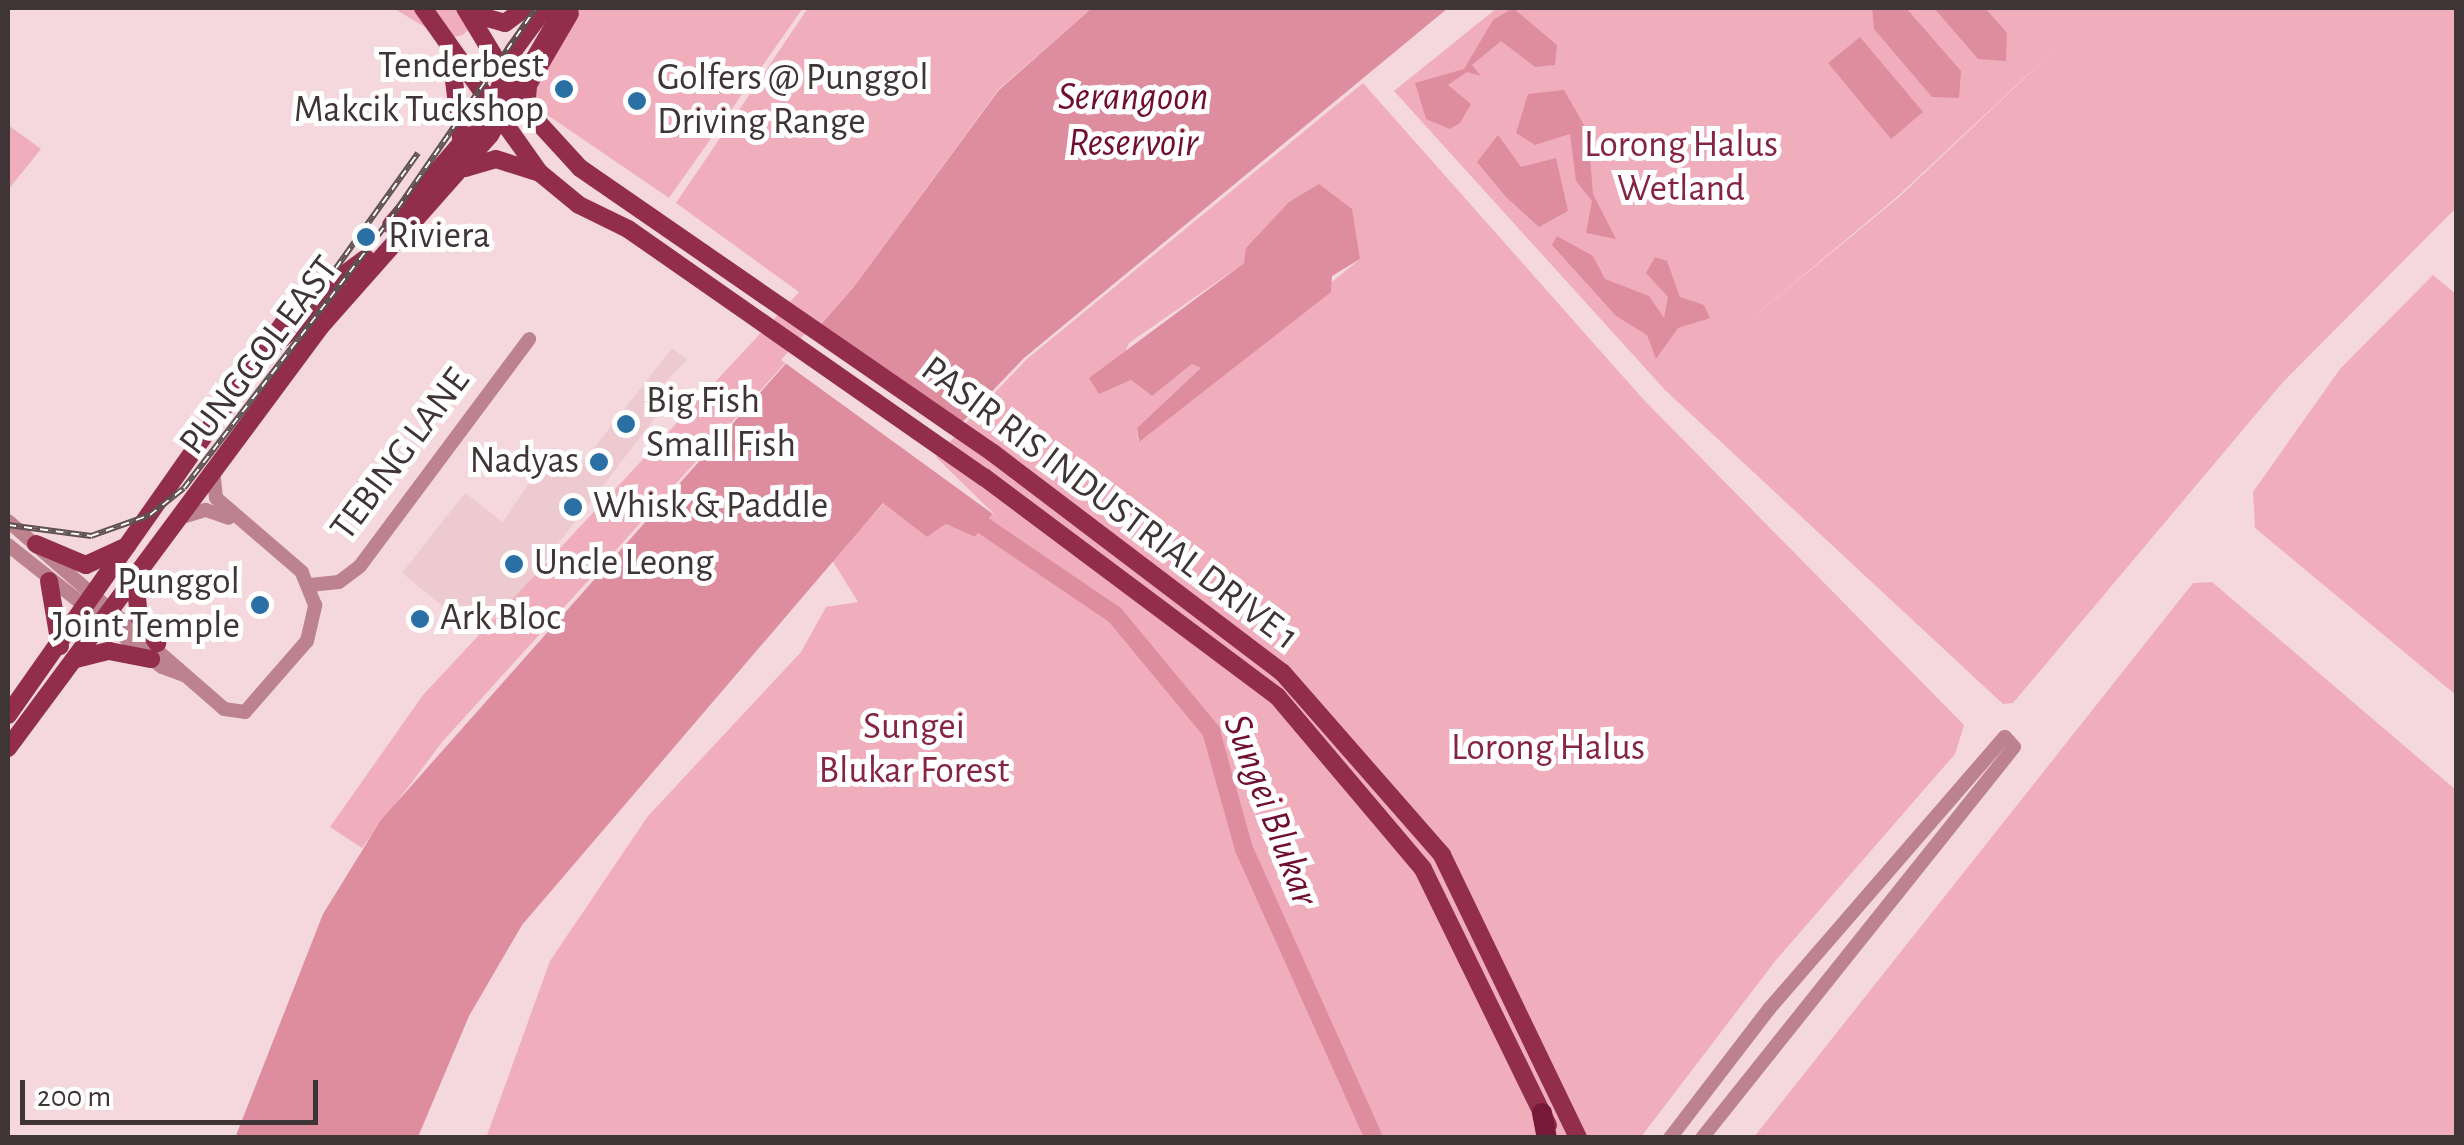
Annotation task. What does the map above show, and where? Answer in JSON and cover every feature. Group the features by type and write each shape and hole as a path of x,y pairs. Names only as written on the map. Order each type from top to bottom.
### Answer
{"highway":[{"path":"1542,1113 1547,1138"}],"main road":[{"path":"423,8 447,34 495,112 540,172"},
{"path":"467,10 505,23 525,8"},
{"name":"PUNGGOL EAST","path":"8,748 396,231 461,171 495,112 545,8"},
{"path":"526,110 528,85 568,8"},
{"name":"PUNGGOL EAST","path":"508,79 568,8"},
{"name":"PASIR RIS INDUSTRIAL DRIVE 1","path":"467,10 526,110 580,168 1213,613 1349,740 1442,855 1578,1138"},
{"path":"447,34 462,146"},
{"name":"PUNGGOL EAST","path":"8,715 60,647 288,316 362,263 495,112"},
{"path":"461,171 496,159 540,172"},
{"name":"PASIR RIS INDUSTRIAL DRIVE 1","path":"540,172 723,294 1220,648 1344,768 1423,869 1555,1138"},
{"path":"264,353 284,355 285,376"},
{"path":"36,544 86,564 132,544"},
{"path":"76,659 109,650 154,651 139,618 135,578"},
{"path":"49,581 60,647"}],"street":[{"name":"TEBING LANE","path":"214,471 216,498 235,520 310,585 340,582 360,566 528,339"},
{"path":"179,518 206,510 235,520"},
{"path":"8,521 114,606 154,651"},
{"path":"8,545 84,610 154,651 224,709 245,712 307,641 310,585"},
{"path":"1670,1138 1769,1008 2009,742 1702,1138"}],"shaded area":[{"path":"672,348 687,360 664,383 675,392 484,640 402,573 465,493 503,522 553,447 580,466"}],"green space":[{"path":"393,8 488,8 463,35 445,39"},
{"name":"Golfers @ Punggol Driving Range","path":"579,8 803,8 669,198 543,112 532,90 534,71"},
{"path":"808,8 1092,8 999,89 853,288 443,741 362,848 330,827 423,695 799,292 676,203"},
{"name":"Lorong Halus Wetland","path":"1497,8 2456,8 2456,208 2283,382 2013,703 2003,704 1665,390 1394,91","holes":["2068,37 1899,197 1739,329 1897,197"]},
{"path":"1363,83 1643,399 1964,725 1955,754 1776,960 1641,1137 486,1138 550,961 648,816 801,652 826,607 858,602 832,560 884,503 927,537 946,524 975,537 993,513 933,457 1027,359","holes":["1289,202 1360,259 1138,441 1137,428 1202,368 1192,364 1152,396 1131,380 1109,387 1129,343 1244,263"]},
{"path":"8,125 41,149 8,190"},
{"path":"2433,275 2456,294 2456,695 2255,528 2253,492 2340,369"},
{"path":"2212,582 2456,790 2456,1137 1754,1137 2193,583"}],"water":[{"name":"Serangoon Reservoir","path":"1092,8 1448,8 1024,358 929,457 993,513 975,537 946,524 927,537 883,503 522,925 469,1016 418,1137 235,1138 323,914 381,820 853,288 999,90"},
{"path":"1513,8 1557,45 1555,65 1535,67 1501,41 1472,65 1481,76 1467,72 1448,85 1471,104 1460,123 1450,129 1426,119 1415,83 1464,69 1493,20"},
{"path":"1872,8 1906,8 1961,71 1959,98 1932,97 1874,29"},
{"path":"1934,8 1985,8 2007,33 2006,61 1978,59"},
{"path":"1860,37 1923,112 1891,139 1828,63"},
{"path":"1564,90 1588,132 1593,194 1616,239 1586,233 1592,201 1576,181 1570,134 1535,145 1516,133 1528,94"},
{"path":"1498,135 1521,167 1556,158 1568,211 1539,227 1506,197 1477,162"},
{"path":"1319,184 1352,209 1360,259 1332,276 1331,292 1139,442 1137,428 1201,368 1192,364 1152,396 1131,380 1099,394 1089,378 1244,263 1246,248 1289,202"},
{"path":"1557,236 1593,256 1605,279 1649,296 1664,318 1668,297 1646,273 1655,257 1667,261 1680,297 1704,305 1710,318 1678,328 1656,359 1647,335 1616,316 1552,245"}],"pier":[{"path":"814,324 963,428 936,457 997,517 781,360"}],"waterway":[{"name":"Sungei Blukar","path":"984,526 1115,615 1211,731 1244,849 1374,1138"}],"railway":[{"path":"8,525 91,536 150,515 184,488 389,221 536,8"},
{"path":"299,320 418,153"}],"place":[{"name":"Tenderbest Makcik Tuckshop","path":"564,89"},
{"name":"Golfers @ Punggol Driving Range","path":"637,101"},
{"name":"Riviera","path":"366,237"},
{"name":"Big Fish Small Fish","path":"626,424"},
{"name":"Nadyas","path":"599,462"},
{"name":"Whisk & Paddle","path":"573,507"},
{"name":"Uncle Leong","path":"514,564"},
{"name":"Punggol Joint Temple","path":"260,605"},
{"name":"Ark Bloc","path":"420,619"}],"park label":[{"name":"Lorong Halus","path":"1548,749"},
{"name":"Sungei Blukar Forest","path":"914,750"}]}
